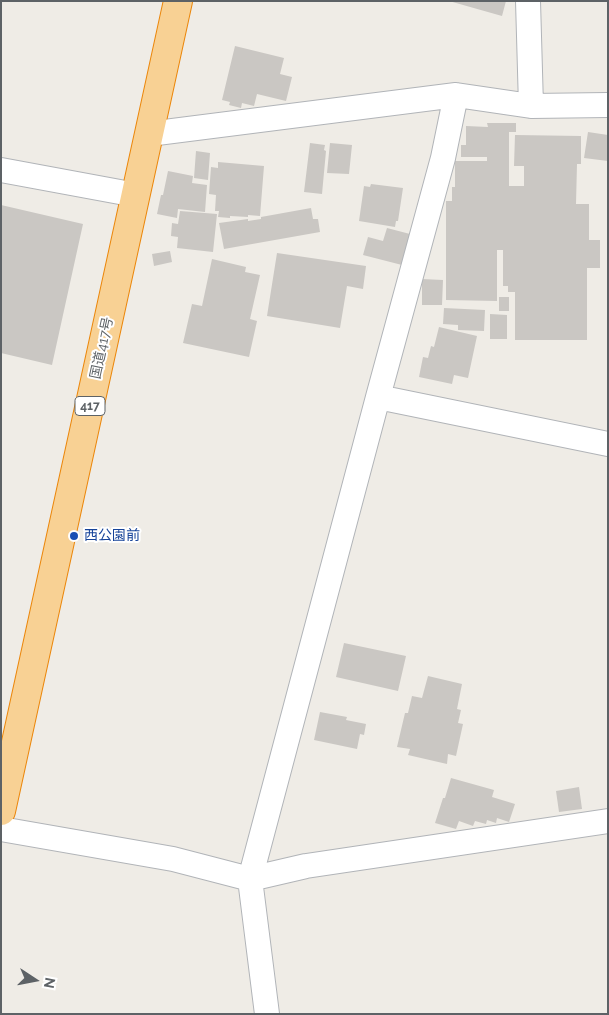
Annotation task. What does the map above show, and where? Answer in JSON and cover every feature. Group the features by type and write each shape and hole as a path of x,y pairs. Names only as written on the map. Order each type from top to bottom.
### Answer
{"highway":[{"name":"国道417号","path":"1,811 178,1"}],"street":[{"path":"528,1 531,106"},
{"path":"149,134 456,95 531,106 608,105"},
{"path":"267,1014 250,879 443,158 456,95"},
{"path":"1,170 136,195"},
{"path":"378,397 608,444"},
{"path":"1,829 173,858 250,879 306,866 608,821"}],"building":[{"path":"449,1 506,1 502,16"},
{"path":"235,46 284,58 280,74 292,77 286,101 257,94 254,106 242,103 241,108 229,105 230,102 222,100"},
{"path":"487,123 516,123 516,132 509,132 509,186 524,186 524,166 514,166 515,135 581,136 581,164 577,164 576,204 589,204 589,240 600,240 600,268 587,268 587,340 515,340 515,292 508,292 508,286 503,286 503,250 497,250 497,301 446,300 446,201 452,201 452,187 455,187 455,161 487,161 487,157 461,157 461,145 466,145 466,126 488,127"},
{"path":"588,132 608,135 608,161 584,158"},
{"path":"310,143 325,145 322,194 304,192"},
{"path":"330,143 352,145 349,174 327,173"},
{"path":"196,151 210,153 208,180 194,178"},
{"path":"218,162 264,166 260,216 218,217 219,211 215,211 216,195 209,194 211,167 218,168"},
{"path":"168,171 193,176 192,183 207,185 205,212 178,209 177,218 157,214"},
{"path":"371,184 403,188 398,221 396,221 395,227 359,221 364,186 370,187"},
{"path":"1,205 83,224 52,365 1,353"},
{"path":"311,208 313,219 318,219 320,232 224,249 219,223 261,219 261,217"},
{"path":"180,211 217,214 213,252 177,248 178,237 171,236 172,223 178,224"},
{"path":"387,228 410,234 402,265 363,255 368,237 383,241"},
{"path":"170,251 172,262 154,266 152,254"},
{"path":"277,253 366,266 363,289 347,286 340,328 267,316"},
{"path":"212,259 246,267 245,272 260,275 250,319 257,321 249,357 183,343 192,304 202,306"},
{"path":"422,279 443,280 442,305 422,305"},
{"path":"499,297 509,297 509,311 499,311"},
{"path":"444,308 485,310 484,331 458,330 458,325 443,324"},
{"path":"490,314 507,315 507,339 490,339"},
{"path":"439,327 477,336 468,378 454,375 452,384 419,377 423,357 428,358 431,346 434,347"},
{"path":"344,643 406,656 398,691 336,677"},
{"path":"428,676 462,684 457,709 461,710 458,723 463,724 456,756 448,754 447,764 408,755 410,749 397,747 405,713 408,713 412,696 422,698"},
{"path":"320,712 347,717 346,720 366,724 364,735 360,734 357,749 314,740"},
{"path":"451,778 494,790 492,797 515,804 509,822 497,818 496,823 487,820 486,824 475,821 473,826 459,821 456,829 435,823"},
{"path":"579,787 582,809 559,812 556,791"}],"place":[{"name":"西公園前","path":"74,536"}]}
